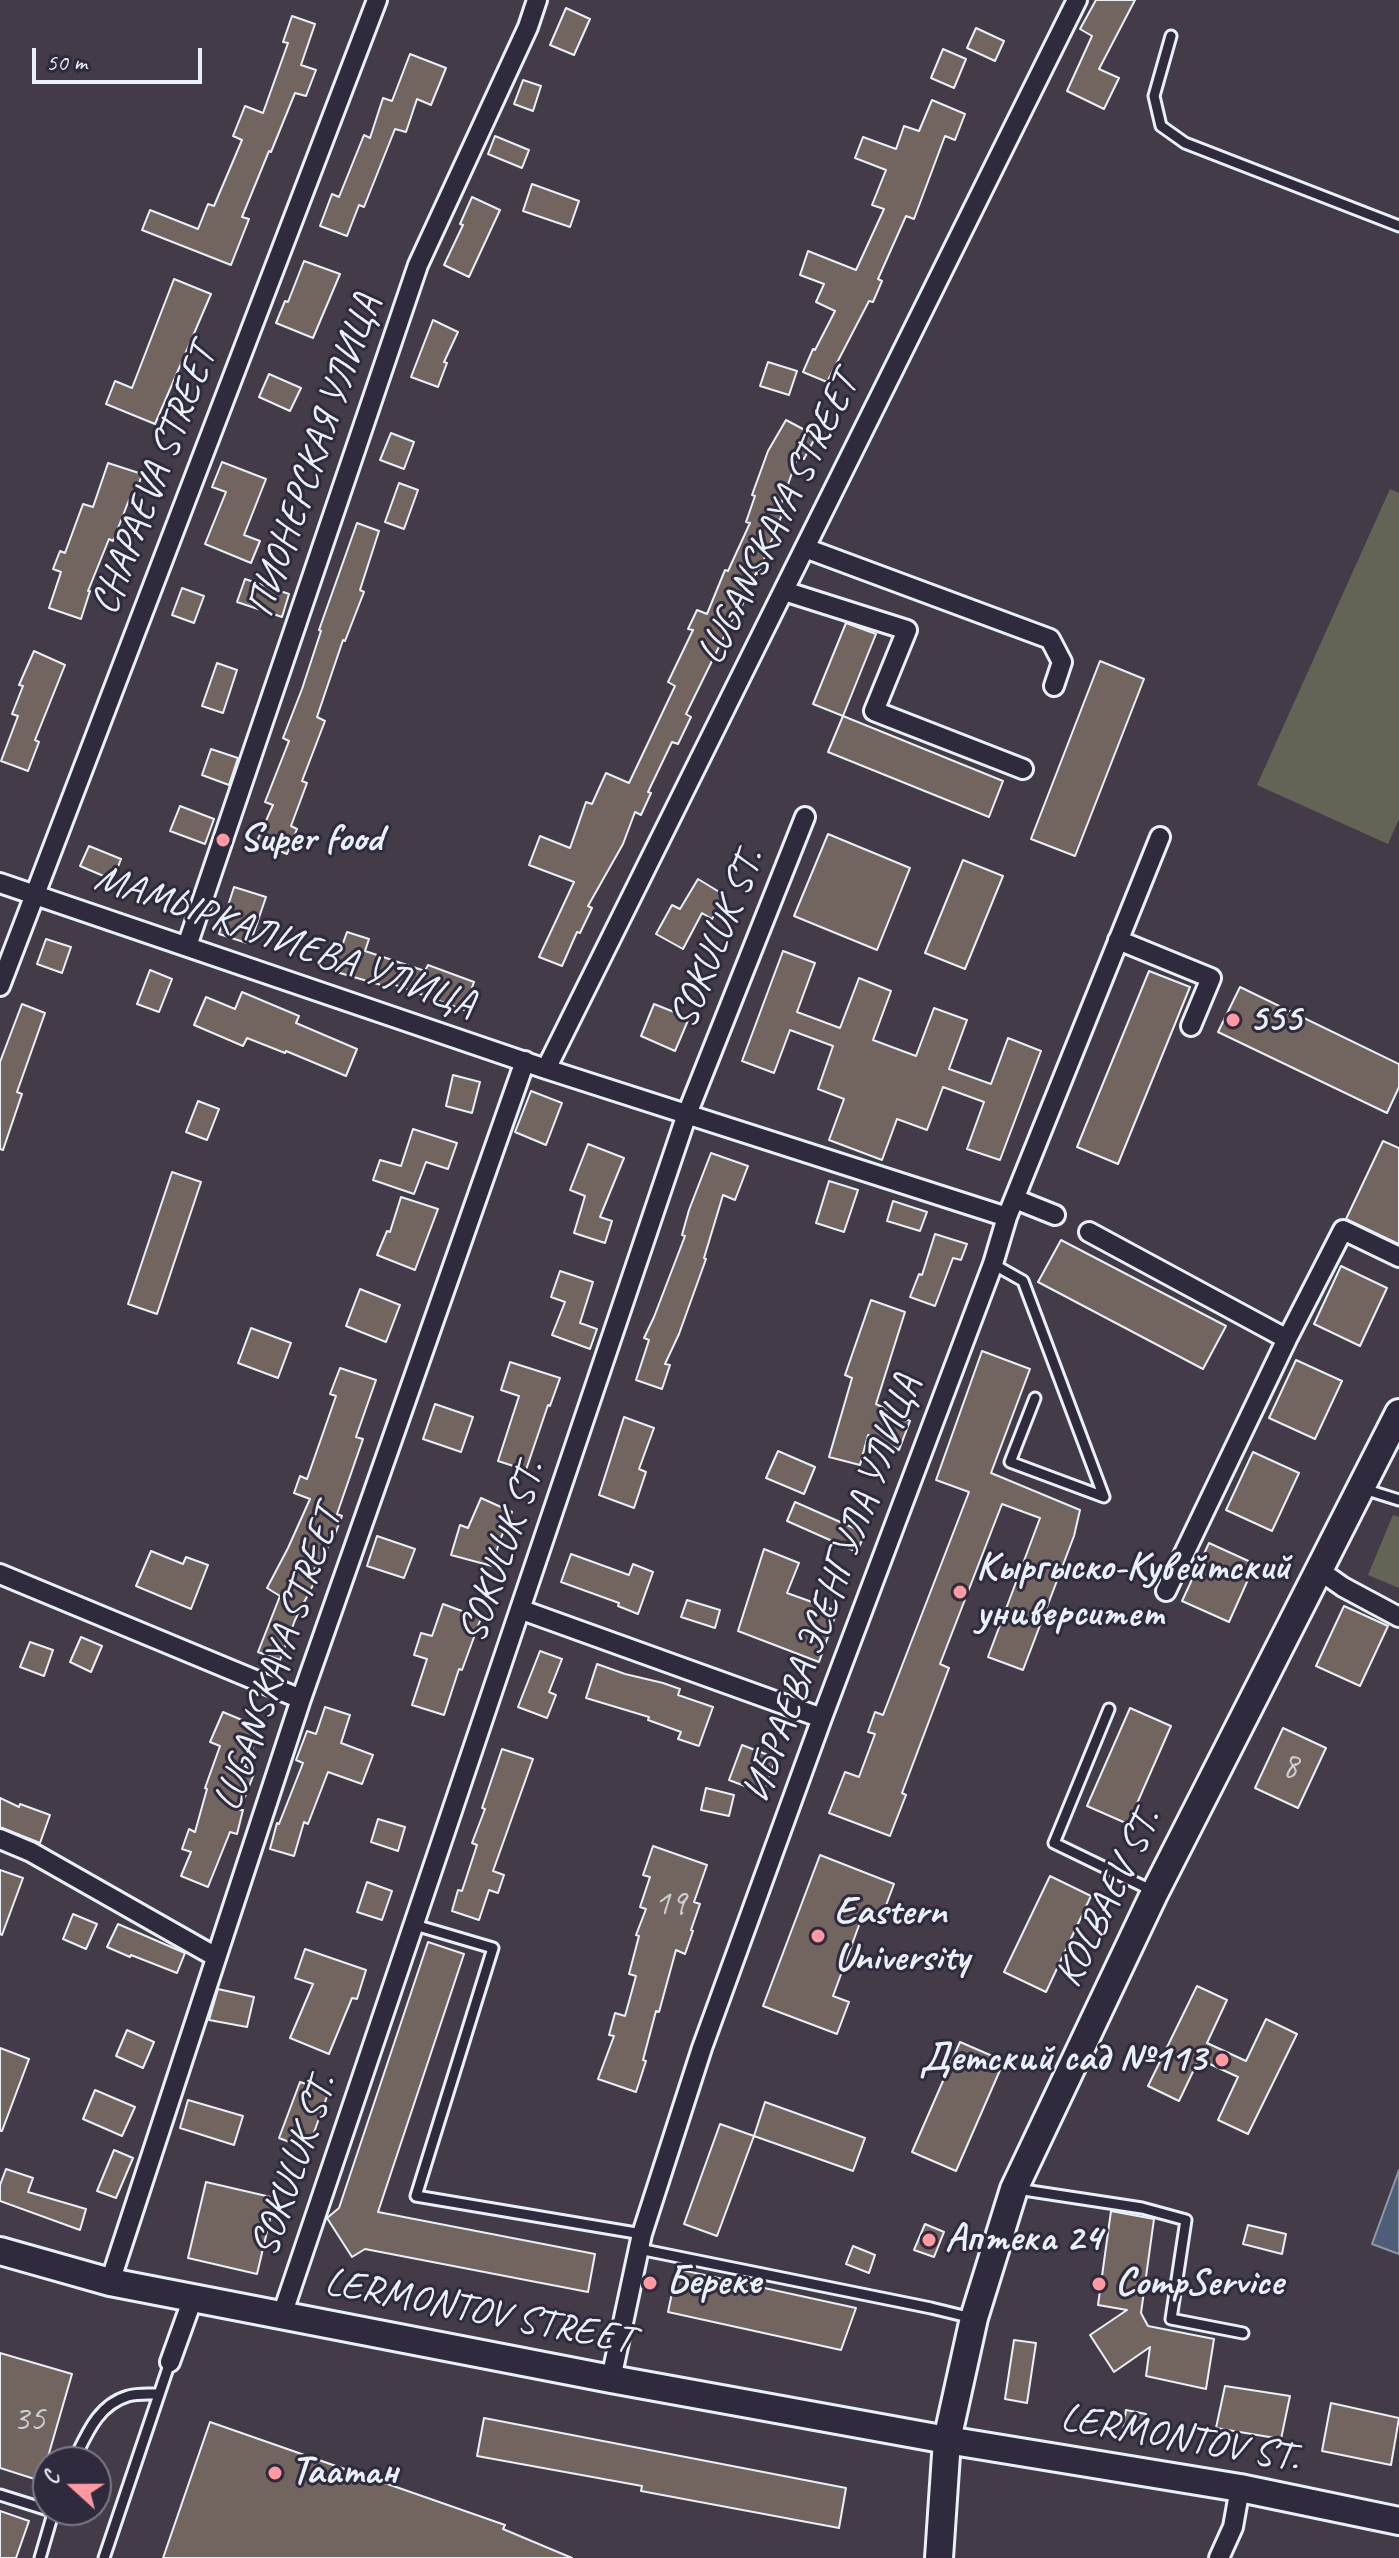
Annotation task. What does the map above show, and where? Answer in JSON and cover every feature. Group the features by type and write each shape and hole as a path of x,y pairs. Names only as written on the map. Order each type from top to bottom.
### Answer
{"main road":[{"name":"KOLBAEV ST.","path":"939,2558 947,2440 974,2318 1014,2189 1155,1892 1399,1413"},
{"name":"LERMONTOV STREET","path":"0,2251 110,2282 947,2440"},
{"name":"LERMONTOV ST.","path":"947,2440 1240,2488 1399,2521"}],"street":[{"name":"CHAPAEVA STREET","path":"0,986 377,0"},
{"name":"ПИОНЕРСКАЯ УЛИЦА","path":"187,946 418,265 528,27 537,0"},
{"name":"LUGANSKAYA STREET","path":"546,1069 1077,0"},
{"path":"805,548 1050,639 1062,662 1054,686"},
{"path":"784,591 907,630 874,711 1023,769"},
{"name":"SOKULUK ST.","path":"282,2315 687,1114 805,817"},
{"name":"ИБРАЕВА ЭСЕНГУЛА УЛИЦА","path":"611,2379 640,2242 702,2048 993,1264 1007,1217 1160,837"},
{"name":"МАМЫРКАЛИЕВА УЛИЦА","path":"0,883 546,1069 1007,1217"},
{"path":"1118,940 1211,978 1191,1026"},
{"name":"LUGANSKAYA STREET","path":"110,2282 301,1699 525,1061"},
{"path":"1015,1199 1055,1215"},
{"path":"1166,1591 1343,1230 1399,1257"},
{"path":"1089,1232 1287,1339"},
{"path":"1319,1570 1343,1587 1399,1617"},
{"path":"0,1574 301,1699"},
{"path":"522,1610 822,1718"},
{"path":"0,1839 31,1852 216,1957"},
{"path":"170,2362 193,2298"},
{"path":"1219,2558 1233,2527 1240,2488"}],"lane":[{"path":"1171,36 1154,96 1161,126 1185,143 1399,226"},
{"path":"993,1264 1023,1281 1104,1497 1010,1462 1035,1398"},
{"path":"1361,1488 1399,1500"},
{"path":"1109,1709 1054,1843 1155,1892"},
{"path":"415,1925 493,1948 416,2196 640,2242 974,2318"},
{"path":"1014,2189 1142,2208 1186,2220 1171,2319 1243,2333"},
{"path":"104,2558 170,2362"},
{"path":"81,2446 105,2406 129,2395 159,2394"},
{"path":"0,2495 32,2504"},
{"path":"40,2558 47,2526"}],"green space":[{"path":"1390,489 1399,493 1399,819 1388,844 1257,785"},
{"path":"1393,1515 1399,1517 1399,1588 1368,1575"}],"water":[{"path":"1399,2170 1399,2254 1372,2244"}],"building":[{"path":"1096,0 1135,0 1099,69 1119,78 1104,109 1067,91 1092,36 1080,29"},
{"path":"566,8 590,19 574,55 550,45"},
{"path":"292,16 315,24 301,65 316,70 306,96 295,93 269,151 242,217 249,219 231,265 142,230 150,210 198,229 208,204 214,206 242,140 233,136 245,106 263,113 288,43 283,42"},
{"path":"976,28 1004,41 995,61 967,48"},
{"path":"943,49 966,59 954,88 931,78"},
{"path":"410,54 446,68 431,105 417,99 406,132 395,129 364,207 359,205 347,236 320,226 332,194 339,197 364,135 370,138 383,98 392,101"},
{"path":"523,80 541,86 533,111 514,104"},
{"path":"932,100 965,114 955,140 945,136 914,219 906,216 878,279 882,281 873,302 869,301 827,382 803,372 835,311 816,302 824,284 800,275 808,251 856,270 884,209 872,205 886,170 855,158 863,137 896,149 904,126 919,131"},
{"path":"495,136 529,150 522,168 488,154"},
{"path":"532,184 579,201 570,227 523,211"},
{"path":"472,197 500,210 469,277 444,265"},
{"path":"304,261 340,274 313,338 276,323"},
{"path":"174,279 211,294 155,424 106,404 115,381 132,388"},
{"path":"433,320 458,332 444,362 447,363 438,387 411,377"},
{"path":"768,362 797,371 789,395 760,386"},
{"path":"269,374 301,388 290,411 259,397"},
{"path":"786,420 816,436 804,459 798,456 779,510 783,512 758,574 686,714 691,717 678,744 672,742 648,792 651,793 641,815 635,812 623,844 588,906 592,908 562,966 539,957 574,882 529,865 540,836 570,848 586,802 592,804 606,773 629,783 675,686 668,682 693,630 688,629 697,610 707,614 725,570 728,571 750,523 746,522 755,496 752,495 768,451"},
{"path":"391,433 414,442 404,469 380,460"},
{"path":"222,462 266,479 244,535 260,541 251,563 205,544 226,492 212,487"},
{"path":"108,463 142,474 133,502 129,500 113,541 109,539 88,591 81,619 49,608 61,572 53,569 60,551 65,553 83,504 93,507"},
{"path":"399,483 418,490 404,529 385,522"},
{"path":"357,523 379,531 360,590 364,592 343,640 317,717 325,721 302,781 307,783 291,826 297,829 287,854 257,841 273,805 265,802 289,741 283,738"},
{"path":"245,579 289,594 282,617 237,602"},
{"path":"182,588 204,596 194,623 172,615"},
{"path":"846,623 876,634 843,716 813,704"},
{"path":"34,651 65,665 35,740 39,742 28,771 1,761 18,716 12,714 23,686 19,685"},
{"path":"1100,661 1144,679 1075,856 1031,839"},
{"path":"217,663 237,670 223,713 202,706"},
{"path":"843,716 1003,781 989,817 828,752"},
{"path":"211,749 238,758 229,785 202,775"},
{"path":"180,806 214,819 205,844 170,831"},
{"path":"828,834 910,868 877,950 794,916"},
{"path":"89,846 121,859 113,880 80,866"},
{"path":"963,860 1003,876 965,969 925,953"},
{"path":"698,879 726,896 712,919 702,913 683,949 656,934 672,905 680,909"},
{"path":"234,887 266,897 250,944 219,934"},
{"path":"347,932 369,939 365,951 425,971 428,965 474,982 464,1010 390,983 388,987 333,971"},
{"path":"46,939 71,947 62,973 37,964"},
{"path":"783,951 815,963 797,1012 840,1028 859,978 891,991 873,1040 916,1056 934,1008 967,1020 949,1069 991,1084 1008,1038 1041,1051 1000,1160 967,1149 984,1102 943,1087 927,1130 897,1119 882,1160 829,1140 844,1099 818,1089 833,1046 790,1030 774,1073 742,1061"},
{"path":"150,970 172,979 159,1012 137,1004"},
{"path":"1149,971 1190,987 1118,1164 1077,1147"},
{"path":"1240,987 1399,1064 1399,1087 1387,1113 1218,1032"},
{"path":"242,992 299,1016 296,1023 357,1049 346,1076 286,1051 247,1038 243,1046 194,1025 206,997 235,1009"},
{"path":"22,1004 45,1013 17,1092 22,1094 3,1150 0,1149 0,1062"},
{"path":"654,1004 689,1018 675,1051 641,1036"},
{"path":"453,1075 480,1082 472,1113 446,1106"},
{"path":"531,1091 562,1103 546,1145 515,1132"},
{"path":"198,1101 219,1109 207,1140 186,1132"},
{"path":"413,1129 457,1143 448,1169 426,1162 414,1194 373,1180 380,1160 401,1166"},
{"path":"1383,1141 1399,1148 1399,1244 1346,1219"},
{"path":"588,1144 624,1158 600,1217 612,1221 605,1243 574,1233 585,1196 570,1190"},
{"path":"711,1153 748,1166 735,1200 723,1195 706,1259 665,1364 670,1365 662,1389 636,1380 649,1340 644,1338 685,1236 682,1235 689,1210"},
{"path":"172,1172 201,1182 157,1314 128,1304"},
{"path":"829,1181 858,1190 844,1232 816,1223"},
{"path":"401,1197 438,1209 415,1270 377,1255 387,1231 390,1232"},
{"path":"893,1201 927,1212 920,1231 887,1221"},
{"path":"935,1234 967,1244 961,1260 953,1258 935,1306 910,1297 919,1274 922,1275"},
{"path":"1061,1240 1226,1326 1203,1369 1038,1282"},
{"path":"1341,1266 1387,1288 1360,1346 1314,1324"},
{"path":"560,1271 593,1282 580,1323 597,1329 590,1349 552,1335 565,1302 551,1297"},
{"path":"360,1289 400,1305 386,1342 346,1326"},
{"path":"871,1300 905,1312 876,1404 910,1421 899,1450 868,1435 860,1465 829,1457 852,1378 845,1375"},
{"path":"251,1328 291,1343 278,1378 238,1363"},
{"path":"982,1351 1030,1369 991,1473 1080,1510 1074,1536 1023,1670 988,1657 1040,1518 1002,1504 940,1664 949,1668 902,1793 906,1795 890,1836 829,1813 845,1772 859,1777 875,1734 868,1732 875,1712 883,1715 969,1492 936,1480"},
{"path":"1296,1360 1342,1381 1315,1439 1269,1418"},
{"path":"510,1362 560,1378 526,1470 498,1461 519,1396 501,1390"},
{"path":"340,1368 376,1380 356,1437 363,1439 337,1514 342,1516 334,1537 308,1580 314,1583 295,1620 280,1660 258,1652 280,1596 267,1588 310,1499 294,1493 300,1476 307,1479 336,1396 330,1394"},
{"path":"435,1404 473,1417 461,1452 423,1439"},
{"path":"624,1417 654,1428 639,1469 646,1472 634,1508 599,1495"},
{"path":"778,1451 815,1467 804,1494 766,1478"},
{"path":"1253,1452 1299,1473 1272,1531 1226,1510"},
{"path":"481,1498 512,1512 492,1566 451,1555 460,1525 468,1528"},
{"path":"795,1502 865,1533 857,1552 787,1521"},
{"path":"377,1536 415,1549 404,1578 367,1566"},
{"path":"1209,1543 1255,1564 1229,1622 1182,1601"},
{"path":"764,1549 799,1563 787,1593 837,1611 819,1662 738,1631"},
{"path":"151,1551 183,1564 186,1557 208,1565 191,1609 136,1586"},
{"path":"571,1554 629,1575 633,1564 653,1572 638,1614 618,1606 619,1603 561,1582"},
{"path":"687,1600 720,1610 715,1628 681,1617"},
{"path":"443,1604 481,1618 444,1715 412,1705 427,1659 414,1655 421,1633 432,1636"},
{"path":"1344,1606 1388,1626 1360,1686 1316,1666"},
{"path":"81,1637 102,1646 91,1672 70,1662"},
{"path":"30,1642 53,1650 44,1676 20,1667"},
{"path":"540,1651 562,1659 549,1692 556,1695 547,1718 518,1707"},
{"path":"597,1664 680,1689 678,1695 713,1707 699,1746 678,1739 681,1732 648,1720 649,1717 586,1698"},
{"path":"325,1707 350,1715 341,1743 373,1755 362,1784 328,1772 308,1824 304,1822 294,1856 270,1849 277,1823 303,1763 296,1760 307,1731 316,1734"},
{"path":"1130,1708 1171,1726 1128,1824 1087,1806"},
{"path":"223,1712 261,1728 245,1767 255,1771 240,1810 243,1810 237,1834 230,1832 208,1887 181,1876 191,1852 182,1849 189,1829 195,1832 205,1788 220,1746 210,1742"},
{"path":"1283,1728 1326,1748 1298,1808 1255,1788"},
{"path":"742,1745 776,1758 763,1793 729,1780"},
{"path":"502,1749 533,1759 493,1871 504,1875 498,1893 489,1890 479,1920 452,1911 477,1845 472,1843"},
{"path":"706,1788 734,1795 729,1816 701,1810"},
{"path":"0,1798 19,1807 20,1804 50,1815 40,1843 0,1827"},
{"path":"378,1819 405,1827 398,1851 371,1842"},
{"path":"653,1846 707,1865 694,1902 700,1904 693,1931 685,1954 676,1950 659,2012 656,2011 636,2092 598,2079 614,2036 609,2035 615,2013 625,2016 636,1976 629,1974 639,1936 636,1935 646,1909 640,1907 650,1877 643,1875"},
{"path":"820,1855 894,1884 882,1916 865,1909 833,1996 849,2002 837,2034 763,2006"},
{"path":"0,1870 23,1878 2,1935 0,1934"},
{"path":"1050,1876 1091,1896 1046,1992 1004,1972"},
{"path":"367,1882 392,1891 382,1920 357,1912"},
{"path":"73,1914 97,1924 86,1949 63,1939"},
{"path":"118,1924 185,1953 177,1973 107,1947"},
{"path":"428,1942 464,1954 378,2212 595,2254 588,2292 365,2249 352,2257 327,2218 339,2208"},
{"path":"305,1949 366,1970 357,1999 352,1998 329,2054 290,2038 313,1984 295,1978"},
{"path":"1197,1986 1227,2000 1207,2043 1246,2061 1266,2019 1297,2034 1248,2134 1218,2120 1238,2077 1199,2059 1179,2101 1148,2086"},
{"path":"218,1989 254,1997 247,2027 209,2020"},
{"path":"127,2030 154,2042 143,2068 116,2056"},
{"path":"960,2042 1004,2061 956,2171 912,2152"},
{"path":"0,2048 29,2059 2,2131 0,2131"},
{"path":"300,2082 329,2091 308,2149 279,2138"},
{"path":"95,2090 135,2107 122,2136 83,2119"},
{"path":"188,2100 243,2116 234,2145 180,2128"},
{"path":"765,2102 865,2138 853,2171 754,2136"},
{"path":"720,2124 754,2136 717,2236 684,2224"},
{"path":"114,2150 133,2158 116,2198 97,2191"},
{"path":"6,2169 33,2178 28,2192 86,2209 80,2230 0,2201 0,2185"},
{"path":"206,2182 275,2198 257,2274 188,2258"},
{"path":"1111,2211 1154,2219 1141,2313 1148,2326 1214,2339 1206,2389 1146,2376 1150,2347 1114,2372 1090,2335 1127,2310 1098,2305"},
{"path":"925,2224 944,2232 934,2257 914,2250"},
{"path":"1248,2225 1286,2234 1282,2254 1243,2244"},
{"path":"853,2246 875,2255 869,2273 846,2264"},
{"path":"677,2269 856,2308 841,2350 668,2312"},
{"path":"1014,2340 1036,2343 1027,2403 1005,2399"},
{"path":"0,2353 72,2374 51,2446 32,2446 32,2478 0,2468"},
{"path":"1225,2386 1290,2396 1281,2439 1216,2428"},
{"path":"1331,2403 1399,2418 1391,2465 1322,2451"},
{"path":"1126,2410 1146,2414 1143,2433 1123,2430"},
{"path":"484,2418 846,2488 839,2528 641,2491 642,2486 477,2456"},
{"name":"Таатан","path":"210,2422 505,2525 503,2529 572,2558 163,2558"},
{"path":"0,2511 29,2521 16,2558 0,2558"}],"place":[{"name":"Super food","path":"223,840"},
{"name":"555","path":"1233,1020"},
{"name":"Кыргыско-Кувейтский университет","path":"960,1592"},
{"name":"Eastern University","path":"818,1936"},
{"name":"Детский сад №113","path":"1222,2060"},
{"name":"Аптека 24","path":"929,2240"},
{"name":"Береке","path":"650,2283"},
{"name":"CompService","path":"1099,2284"},
{"name":"Таатан","path":"275,2473"}]}
